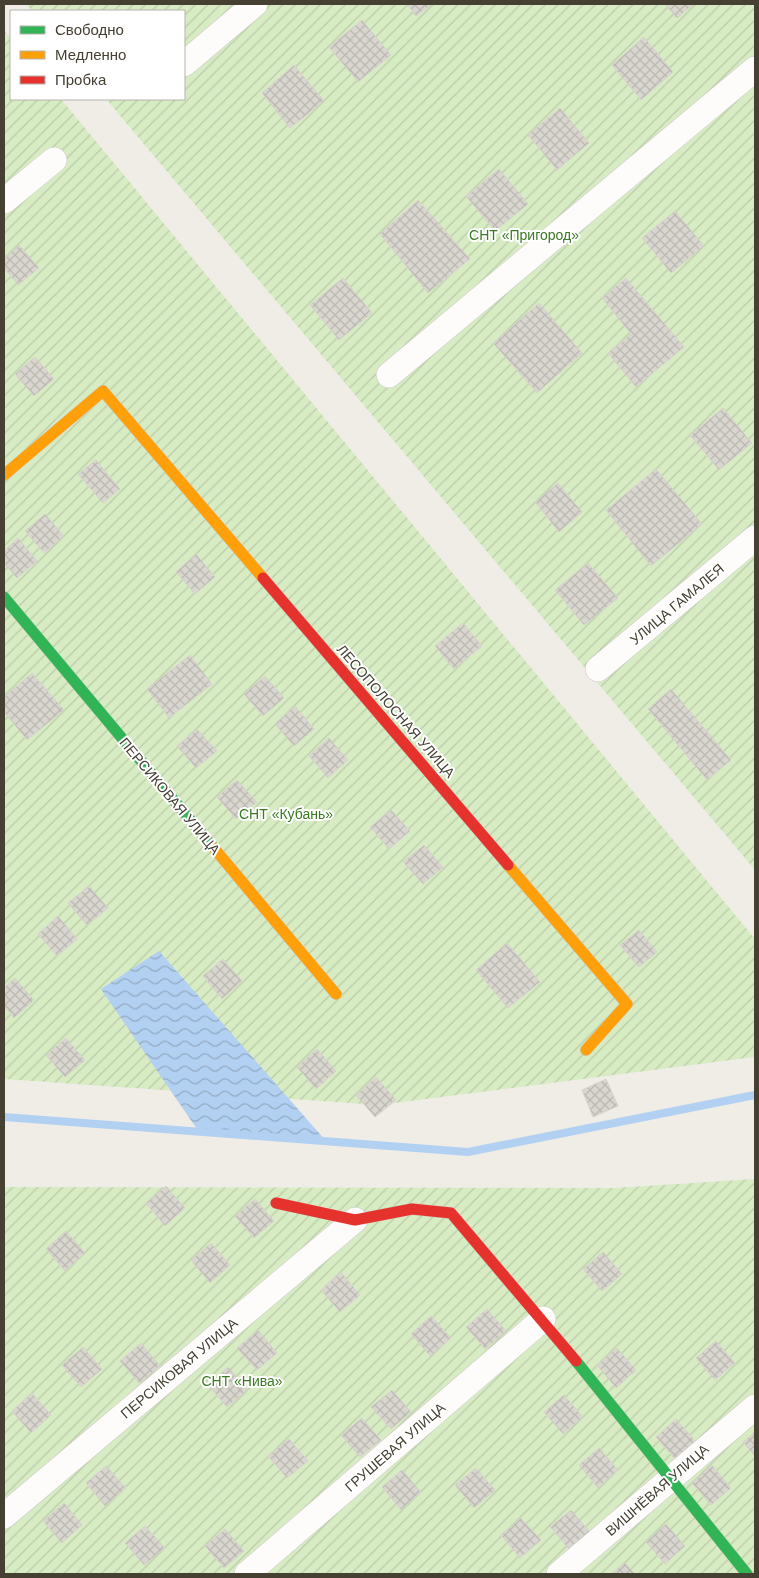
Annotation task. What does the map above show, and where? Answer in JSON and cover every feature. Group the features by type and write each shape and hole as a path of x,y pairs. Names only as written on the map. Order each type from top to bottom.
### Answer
{"street":[{"path":"185,63 255,4"},
{"path":"389,375 755,68"},
{"path":"4,201 54,160"},
{"name":"ЛЕСОПОЛОСНАЯ УЛИЦА","path":"4,475 102,391 627,1004 586,1050"},
{"name":"УЛИЦА ГАМАЛЕЯ","path":"598,669 755,538"},
{"name":"ПЕРСИКОВАЯ УЛИЦА","path":"4,597 336,994"},
{"path":"276,1203 355,1220 412,1209 450,1213 543,1319 669,1480 747,1574"},
{"name":"ПЕРСИКОВАЯ УЛИЦА","path":"4,1516 355,1220"},
{"name":"ГРУШЕВАЯ УЛИЦА","path":"247,1574 543,1319"},
{"name":"ВИШНЁВАЯ УЛИЦА","path":"559,1574 755,1407"}],"green space":[{"name":"СНТ «Пригород»","path":"26,4 755,4 755,870 107,100 185,100 185,10 31,10"},
{"name":"СНТ «Кубань»","path":"4,30 10,38 10,100 62,100 755,939 755,1057 379,1105 4,1079"},
{"name":"СНТ «Нива»","path":"755,1179 755,1574 4,1574 4,1187 614,1188"}],"water":[{"path":"159,951 326,1141 199,1132 101,989"}],"building":[{"path":"407,4 432,4 416,16"},
{"path":"665,4 694,4 677,18"},
{"path":"362,20 391,55 358,82 329,47"},
{"path":"644,37 673,72 641,100 612,65"},
{"path":"294,65 324,101 290,128 262,93"},
{"path":"560,108 589,143 557,170 528,135"},
{"path":"499,169 528,204 495,231 466,196"},
{"path":"418,200 470,259 428,293 380,234"},
{"path":"675,211 704,246 671,273 642,238"},
{"path":"19,245 39,268 18,285 4,268 4,259"},
{"path":"343,278 372,313 339,340 310,305"},
{"path":"626,278 684,347 636,387 608,353 631,334 602,298"},
{"path":"539,303 582,353 537,393 493,343"},
{"path":"35,357 54,379 34,396 15,374"},
{"path":"723,408 752,443 719,470 690,435"},
{"path":"96,460 120,489 103,503 78,474"},
{"path":"656,469 702,524 651,566 606,510"},
{"path":"558,483 582,512 559,532 535,502"},
{"path":"45,514 64,536 44,553 25,531"},
{"path":"18,538 37,561 17,578 4,563 4,551"},
{"path":"196,554 215,577 195,594 176,572"},
{"path":"588,563 618,598 584,625 555,590"},
{"path":"463,623 482,646 454,669 435,646"},
{"path":"190,655 212,684 169,718 147,689"},
{"path":"32,673 64,710 27,740 4,712 4,697"},
{"path":"265,676 284,698 263,716 244,694"},
{"path":"671,689 731,760 707,780 648,709"},
{"path":"295,706 314,729 294,746 275,724"},
{"path":"197,729 217,751 196,768 177,746"},
{"path":"329,738 348,760 328,778 309,756"},
{"path":"237,780 257,802 236,819 217,797"},
{"path":"391,810 410,831 389,849 370,827"},
{"path":"424,845 443,867 423,884 403,862"},
{"path":"89,886 108,908 87,925 68,903"},
{"path":"58,916 77,939 57,956 38,934"},
{"path":"639,930 657,952 639,967 620,945"},
{"path":"507,943 540,982 508,1008 476,970"},
{"path":"223,959 242,981 222,999 203,976"},
{"path":"15,978 34,1000 14,1018 4,1006 4,988"},
{"path":"66,1038 85,1060 65,1077 46,1055"},
{"path":"317,1049 336,1071 316,1089 297,1067"},
{"path":"376,1077 396,1100 375,1117 356,1095"},
{"path":"606,1079 618,1106 593,1117 582,1090"},
{"path":"166,1186 185,1208 165,1226 146,1203"},
{"path":"255,1199 274,1221 254,1238 235,1216"},
{"path":"66,1231 85,1253 65,1271 46,1249"},
{"path":"211,1243 230,1265 210,1283 191,1260"},
{"path":"603,1252 622,1274 602,1291 583,1269"},
{"path":"341,1272 360,1295 340,1312 321,1290"},
{"path":"487,1309 506,1331 485,1349 466,1327"},
{"path":"431,1316 451,1338 430,1356 411,1334"},
{"path":"258,1330 277,1353 257,1370 237,1348"},
{"path":"716,1341 735,1363 715,1380 696,1358"},
{"path":"141,1343 160,1366 139,1383 120,1361"},
{"path":"83,1347 102,1369 81,1387 62,1365"},
{"path":"617,1348 636,1370 616,1388 597,1365"},
{"path":"228,1367 247,1390 227,1407 208,1385"},
{"path":"392,1390 411,1412 391,1429 371,1407"},
{"path":"32,1393 51,1415 31,1433 12,1411"},
{"path":"564,1395 583,1417 563,1434 544,1412"},
{"path":"362,1418 381,1440 360,1457 341,1435"},
{"path":"676,1419 695,1441 675,1459 656,1437"},
{"path":"755,1432 755,1456 743,1442"},
{"path":"289,1439 308,1461 287,1478 268,1456"},
{"path":"599,1448 618,1470 598,1488 579,1465"},
{"path":"712,1465 731,1488 711,1505 692,1483"},
{"path":"106,1466 126,1488 105,1506 86,1483"},
{"path":"476,1468 495,1490 474,1508 455,1485"},
{"path":"402,1470 421,1492 401,1510 382,1487"},
{"path":"64,1503 82,1525 62,1543 43,1521"},
{"path":"571,1510 590,1532 569,1549 550,1527"},
{"path":"521,1518 541,1540 520,1558 501,1535"},
{"path":"666,1524 685,1546 665,1564 646,1542"},
{"path":"145,1526 165,1548 144,1565 125,1543"},
{"path":"225,1529 244,1551 224,1568 205,1546"},
{"path":"625,1563 635,1574 611,1574"}],"waterway":[{"path":"4,1117 468,1152 755,1095"}],"traffic: fast":[{"path":"4,597 213,847"},
{"path":"576,1361 747,1574"}],"traffic: slow":[{"path":"4,475 103,391 263,578"},
{"path":"213,847 336,994"},
{"path":"508,865 627,1004 586,1050"}],"traffic: jam":[{"path":"263,578 508,865"},
{"path":"276,1203 355,1220 412,1209 451,1213 576,1361"}]}
